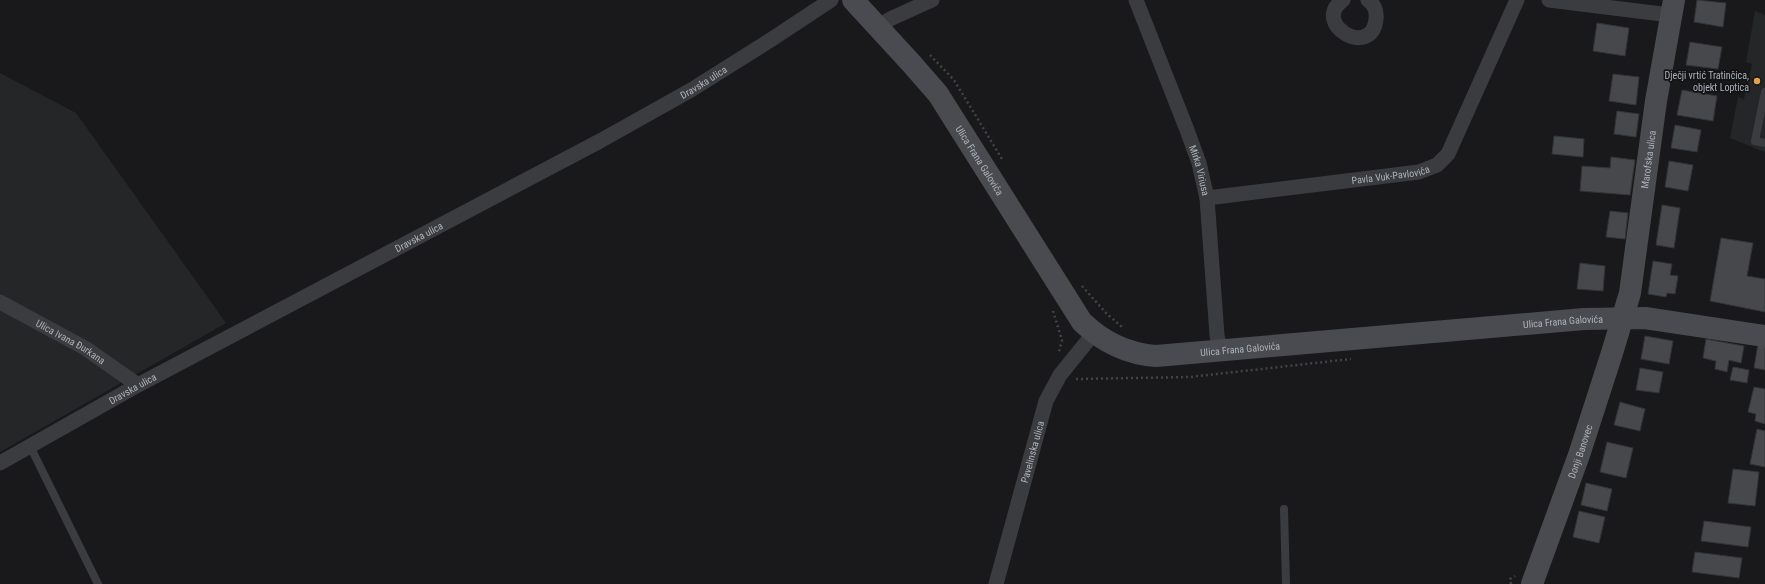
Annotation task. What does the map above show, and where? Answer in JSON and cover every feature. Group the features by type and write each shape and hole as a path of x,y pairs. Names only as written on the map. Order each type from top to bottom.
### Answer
{"street":[{"name":"Dravska ulica","path":"0,463 138,385 652,112 769,42 831,0"},
{"name":"Ulica Frana Galovića","path":"853,0 938,94 1073,310 1082,322 1094,333 1117,347 1146,355 1220,351 1584,319 1623,318 1645,318 1765,336"},
{"path":"878,27 890,19 932,0"},
{"name":"Mirka Viriusa","path":"1136,0 1199,163 1207,198 1217,335 1220,351"},
{"path":"1343,0 1336,8 1335,21 1342,33 1355,38 1368,34 1376,22 1375,8 1368,0"},
{"name":"Pavla Vuk-Pavlovića","path":"1207,198 1418,172 1437,165 1448,154 1517,0"},
{"path":"1549,0 1672,8"},
{"name":"Marofska ulica","path":"1623,318 1630,293 1636,256 1644,185 1672,8"},
{"name":"Ulica Ivana Đurkana","path":"0,302 85,348 138,385"},
{"name":"Donji Banovec","path":"1532,584 1579,455 1623,318"},
{"name":"Pavelinska ulica","path":"996,584 1046,400 1060,375 1094,333"}],"lane":[{"path":"1765,92 1755,141 1765,143"},
{"path":"30,446 98,584"},
{"path":"1284,509 1286,584"}],"path":[{"path":"927,52 954,80 1004,163"},
{"path":"1079,282 1106,313 1127,331"}],"shaded area":[{"name":"Dječji vrtić Tratinčica, objekt Loptica","path":"1755,11 1765,15 1765,152 1730,138 1738,97 1744,99 1752,64 1746,62"},
{"path":"0,73 76,113 226,323 0,452"}],"building":[{"path":"1697,0 1726,3 1723,27 1694,22"},
{"path":"1597,23 1629,28 1625,56 1593,51"},
{"path":"1690,42 1722,47 1718,69 1686,65"},
{"path":"1613,74 1639,77 1636,105 1609,101"},
{"path":"1682,90 1717,96 1713,121 1677,115"},
{"path":"1617,111 1639,114 1636,137 1614,134"},
{"path":"1675,125 1701,130 1697,152 1671,148"},
{"path":"1554,136 1584,139 1583,157 1552,154"},
{"path":"1611,157 1635,160 1630,195 1580,191 1582,166 1610,168"},
{"path":"1669,161 1693,165 1688,191 1665,187"},
{"path":"1662,205 1680,208 1674,248 1656,245"},
{"path":"1610,211 1628,213 1625,239 1606,237"},
{"path":"1721,238 1753,243 1747,276 1765,279 1765,312 1710,301"},
{"path":"1653,261 1672,264 1670,275 1678,276 1675,294 1667,293 1666,297 1648,294"},
{"path":"1580,263 1605,266 1603,291 1577,289"},
{"path":"1645,336 1673,341 1669,364 1641,359"},
{"path":"1706,339 1744,346 1741,363 1729,360 1727,372 1715,369 1716,361 1703,358"},
{"path":"1758,344 1765,345 1765,370 1754,368"},
{"path":"1733,367 1749,370 1747,383 1730,380"},
{"path":"1640,368 1663,372 1659,393 1636,390"},
{"path":"1754,387 1765,389 1765,424 1755,421 1756,414 1748,412"},
{"path":"1620,402 1645,409 1640,431 1614,425"},
{"path":"1757,429 1765,431 1765,467 1750,464"},
{"path":"1607,442 1633,448 1626,478 1600,472"},
{"path":"1733,469 1759,472 1755,506 1728,503"},
{"path":"1586,483 1612,489 1607,511 1581,505"},
{"path":"1579,511 1605,517 1599,543 1573,537"},
{"path":"1704,521 1751,527 1748,547 1701,541"},
{"path":"1695,552 1742,558 1739,578 1692,572"}],"place":[{"name":"Dječji vrtić Tratinčica, objekt Loptica","path":"1757,81"}]}
